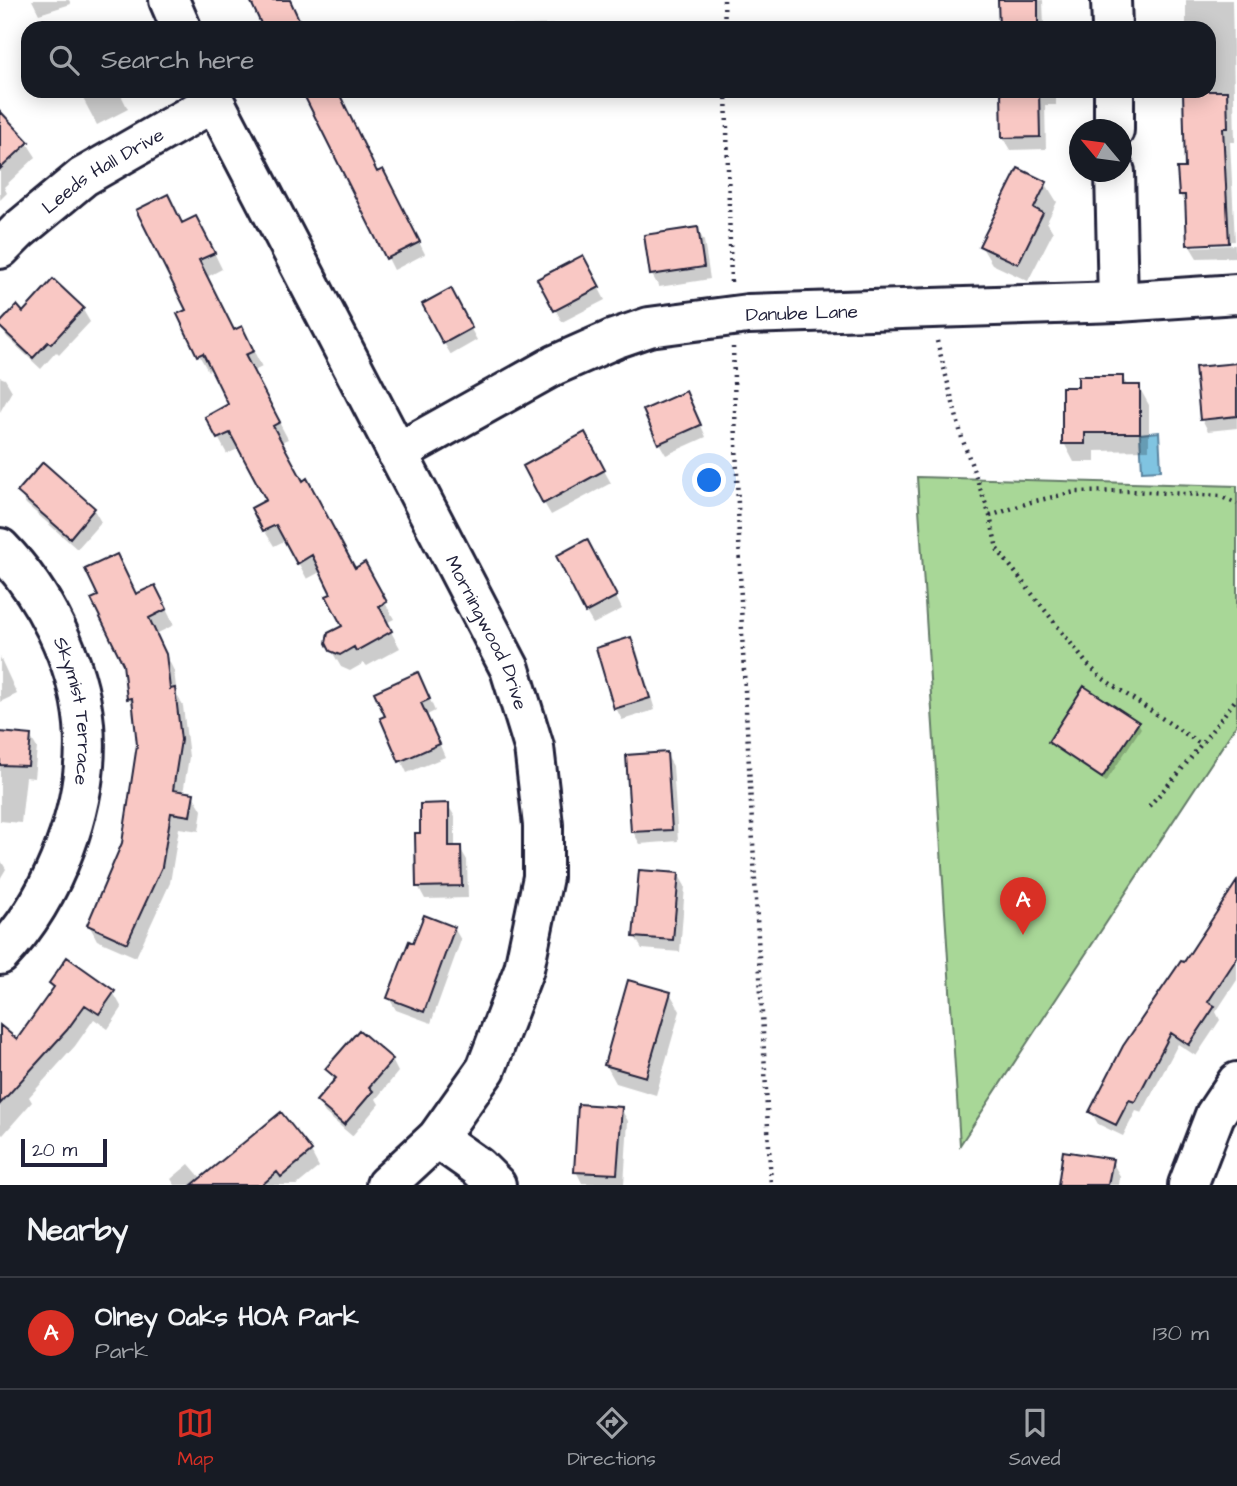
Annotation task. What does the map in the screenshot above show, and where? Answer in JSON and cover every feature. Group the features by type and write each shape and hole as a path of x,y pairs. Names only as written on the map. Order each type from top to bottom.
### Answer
{"street":[{"path":"169,0 178,21"},
{"path":"1111,0 1112,21"},
{"name":"Leeds Hall Drive","path":"0,249 83,177 208,98"},
{"name":"Morningwood Drive","path":"212,98 510,669 534,747 542,825 543,877 524,969 486,1069 437,1138 386,1185"},
{"path":"1114,98 1114,119"},
{"path":"1115,182 1118,302"},
{"name":"Danube Lane","path":"397,453 555,365 649,327 732,316 1118,302 1237,294"},
{"name":"Skymist Terrace","path":"0,548 18,566 46,607 75,678 84,725 83,775 71,830 46,893 0,955"},
{"path":"1188,1185 1215,1115 1237,1082"},
{"path":"437,1138 478,1167 496,1185"}],"path":[{"path":"724,0 725,21"},
{"path":"726,98 742,633 771,1185"},
{"path":"932,308 940,360 962,438 990,516 997,549 1087,664 1102,678 1202,745"},
{"path":"990,516 1031,502 1075,492 1130,491 1220,496 1237,504"},
{"path":"1149,806 1202,745 1237,698"}],"green space":[{"path":"917,477 1237,486 1237,724 960,1145"}],"water":[{"path":"1159,432 1161,470 1142,471 1140,434"}],"building":[{"path":"250,0 290,0 300,21 260,21"},
{"path":"998,0 1038,0 1038,21 999,21"},
{"path":"1216,91 1227,91 1228,128 1223,128 1229,243 1187,245 1185,195 1179,195 1177,168 1185,168 1183,98 1216,98"},
{"path":"306,98 341,98 377,172 383,169 420,242 386,259"},
{"path":"1001,98 1039,98 1040,137 1002,138"},
{"path":"0,111 29,142 0,169"},
{"path":"1018,168 1047,182 1034,208 1043,213 1018,264 979,246"},
{"path":"168,194 182,223 196,216 215,253 199,260 234,330 242,326 254,351 245,355 280,422 273,426 303,481 307,478 355,568 365,562 387,602 379,606 392,631 356,651 354,647 340,655 330,651 326,643 328,633 342,626 326,596 331,594 312,555 297,564 276,525 263,531 251,508 266,500 230,433 217,439 205,417 228,404 203,353 197,356 177,314 186,310 136,210"},
{"path":"698,227 704,267 650,275 644,235"},
{"path":"583,255 600,287 554,311 537,279"},
{"path":"53,279 84,308 51,344 48,342 33,358 0,327 0,323 17,305 23,312"},
{"path":"451,288 472,328 443,344 422,304"},
{"path":"1237,363 1237,416 1200,420 1195,367"},
{"path":"1078,376 1123,376 1123,385 1140,385 1140,433 1085,433 1085,444 1062,444 1062,387 1078,387"},
{"path":"686,391 701,425 658,444 643,410"},
{"path":"585,432 605,470 543,504 523,466"},
{"path":"43,462 95,508 70,538 17,492"},
{"path":"587,539 617,596 585,613 556,556"},
{"path":"117,554 136,594 155,585 167,609 149,618 166,654 170,689 175,688 181,740 173,790 194,793 190,816 171,813 162,867 127,943 87,925 122,843 137,745 132,698 127,699 123,664 91,599 98,596 85,569"},
{"path":"631,637 650,698 614,709 596,648"},
{"path":"418,672 430,699 421,703 440,744 399,762 380,718 385,716 374,692"},
{"path":"1084,686 1139,722 1102,778 1048,742"},
{"path":"0,732 31,735 28,766 0,765"},
{"path":"667,752 672,830 631,832 626,755"},
{"path":"449,803 449,846 461,846 462,886 416,887 415,833 420,833 420,804"},
{"path":"639,870 679,873 673,940 633,937"},
{"path":"1237,881 1237,958 1208,1002 1215,1006 1189,1045 1171,1033 1135,1102 1129,1100 1116,1125 1089,1112 1123,1046 1181,961 1184,962"},
{"path":"424,915 455,927 424,1012 387,998 409,941 413,943"},
{"path":"67,957 115,991 99,1014 85,1005 67,1030 0,1104 0,1025 17,1039 54,987 49,983"},
{"path":"628,980 671,992 646,1077 604,1065"},
{"path":"359,1030 393,1059 369,1087 373,1091 344,1125 316,1101 336,1078 325,1069"},
{"path":"578,1104 622,1107 617,1174 574,1172"},
{"path":"281,1112 312,1151 281,1177 277,1172 262,1185 192,1185"},
{"path":"1063,1151 1113,1159 1108,1185 1058,1185"}],"place":[{"name":"Olney Oaks HOA Park","path":"1023,935"}]}
